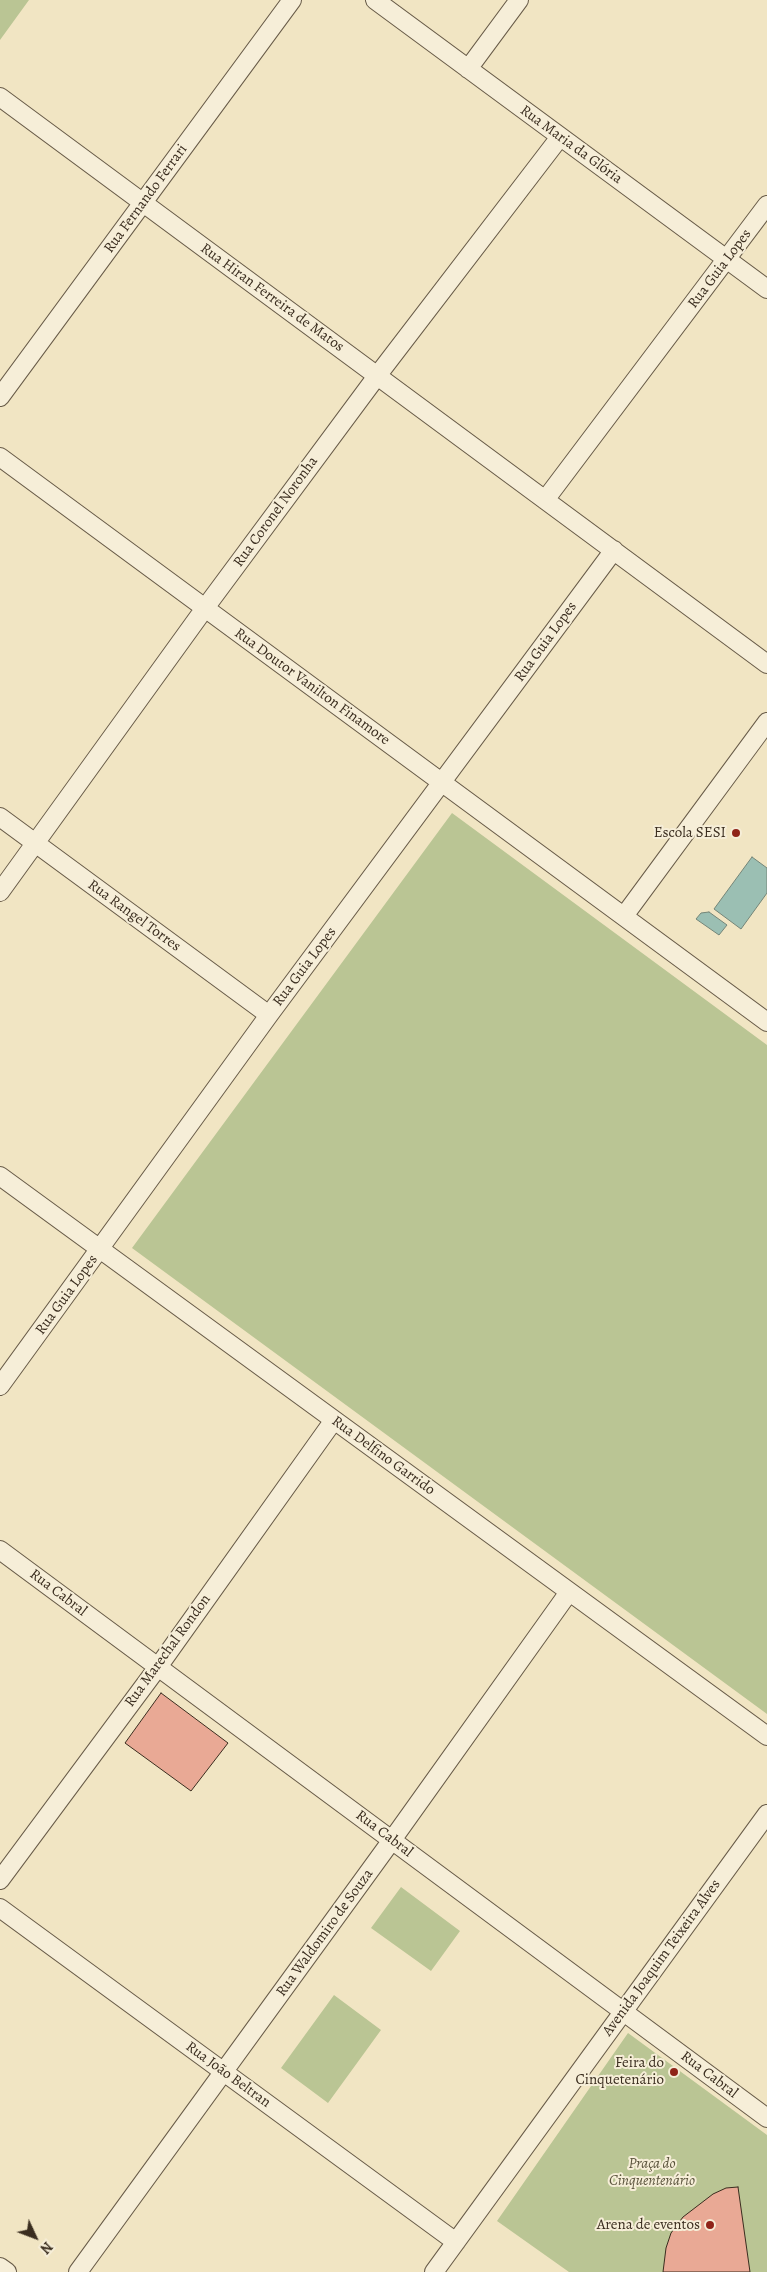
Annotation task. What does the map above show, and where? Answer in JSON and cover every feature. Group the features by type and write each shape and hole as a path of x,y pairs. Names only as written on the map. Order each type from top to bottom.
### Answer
{"street":[{"name":"Rua Fernando Ferrari","path":"0,397 292,0"},
{"name":"Rua Maria da Glória","path":"375,0 767,289"},
{"path":"468,68 519,0"},
{"name":"Rua Hiran Ferreira de Matos","path":"0,97 767,664"},
{"name":"Rua Coronel Noronha","path":"0,892 205,608 377,376 560,137"},
{"name":"Rua Guia Lopes","path":"545,500 767,206"},
{"name":"Rua Doutor Vanilton Finamore","path":"0,457 767,1022"},
{"name":"Rua Guia Lopes","path":"0,1386 269,1015 614,550"},
{"path":"624,916 767,722"},
{"name":"Rua Rangel Torres","path":"0,817 269,1015"},
{"name":"Rua Delfino Garrido","path":"0,1176 767,1736"},
{"name":"Rua Marechal Rondon","path":"0,1880 158,1667 334,1420"},
{"name":"Rua Cabral","path":"0,1550 767,2118"},
{"name":"Rua Waldomiro de Souza","path":"78,2272 392,1840 569,1592"},
{"name":"Avenida Joaquim Teixeira Alves","path":"434,2272 767,1814"},
{"name":"Rua João Beltran","path":"0,1908 456,2242"},
{"path":"0,2267 7,2272"}],"green space":[{"path":"0,0 29,0 0,40"},
{"path":"452,813 767,1045 767,1714 132,1248"},
{"path":"401,1887 460,1931 431,1971 371,1928"},
{"path":"334,1995 381,2030 328,2103 281,2068"},
{"name":"Praça do Cinquentenário","path":"628,2033 767,2135 767,2272 569,2272 497,2221"}],"water":[{"path":"752,857 767,868 767,893 741,929 714,909"},
{"path":"709,912 727,925 719,935 696,919 701,913"}],"building":[{"path":"161,1693 228,1743 191,1791 125,1743"},
{"name":"Arena de eventos","path":"738,2187 750,2272 663,2272 666,2248 671,2233 683,2217 713,2194 726,2188"}],"place":[{"name":"Escola SESI","path":"736,833"},
{"name":"Feira do Cinquetenário","path":"674,2072"},
{"name":"Arena de eventos","path":"710,2225"}]}
